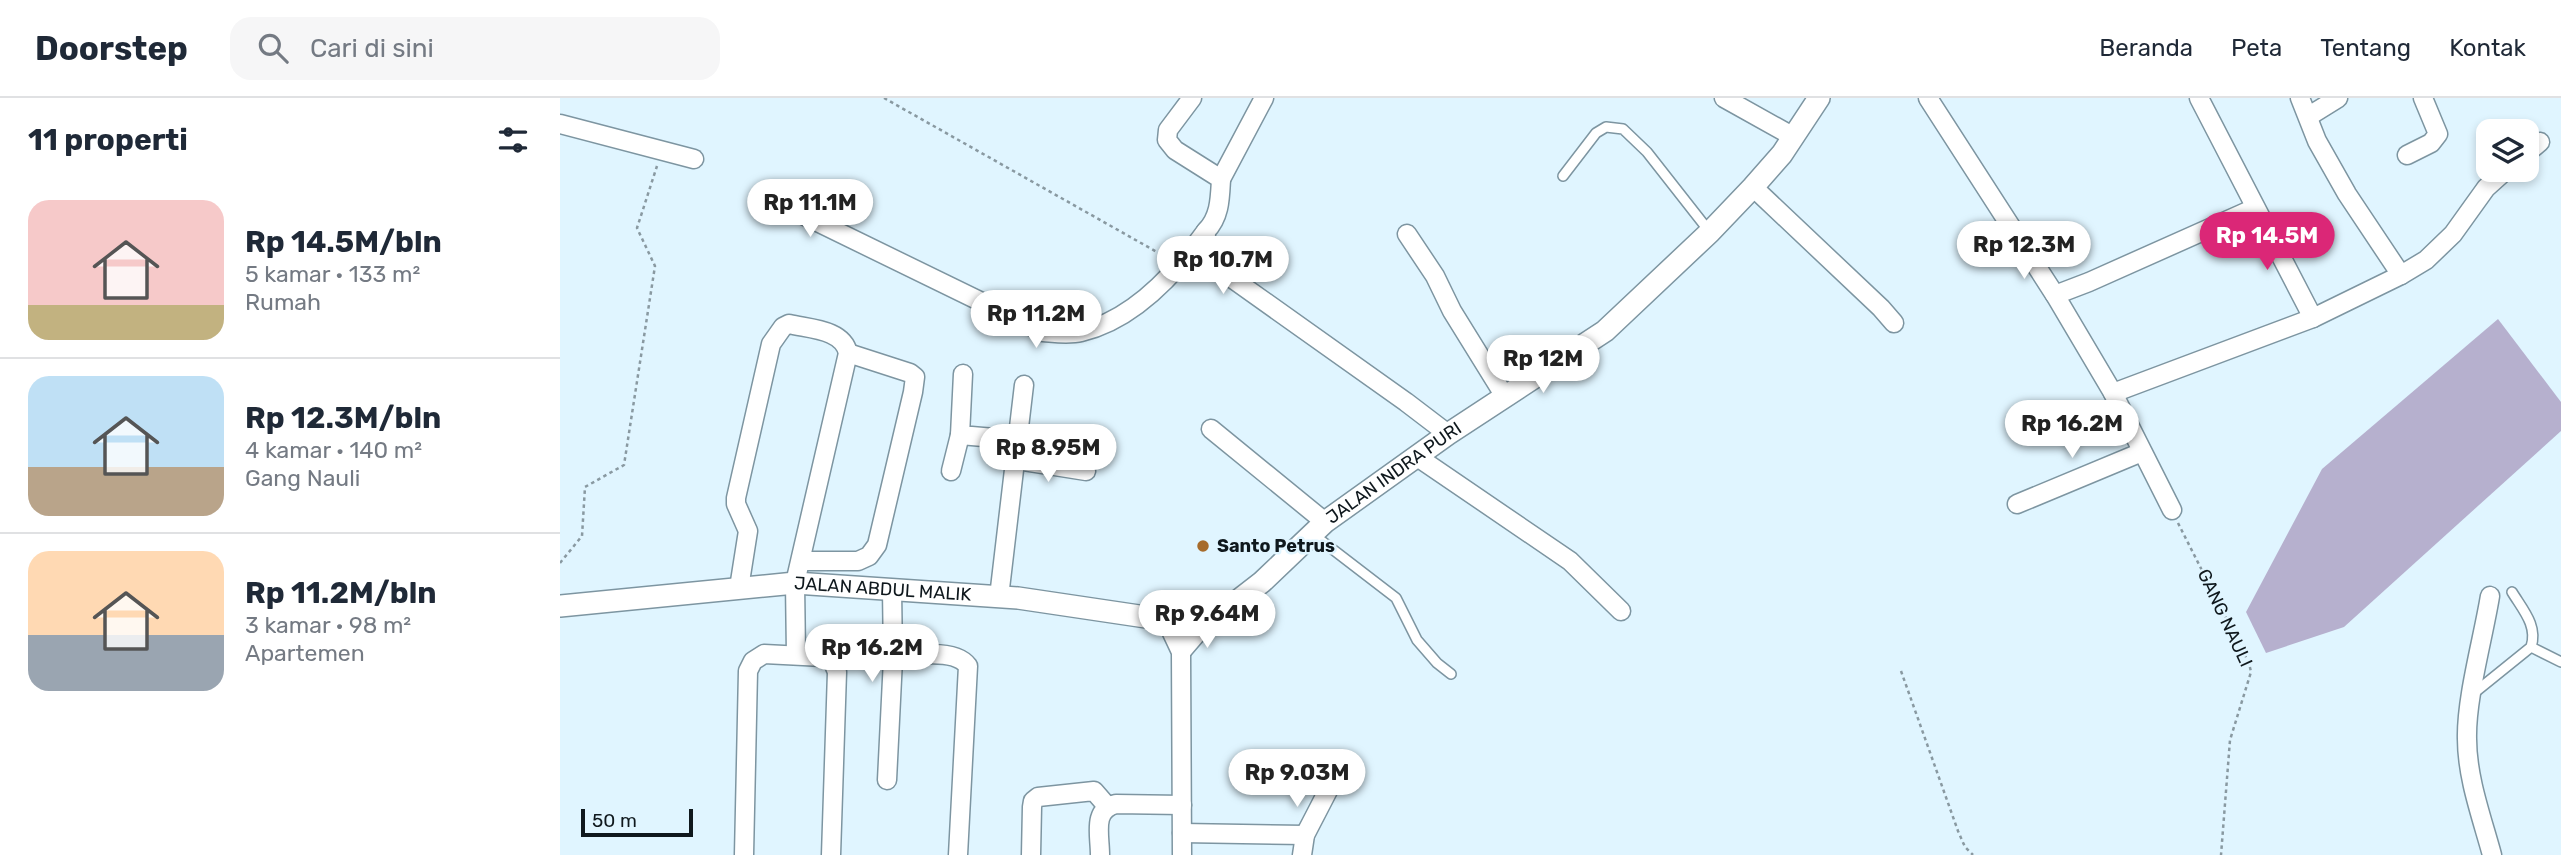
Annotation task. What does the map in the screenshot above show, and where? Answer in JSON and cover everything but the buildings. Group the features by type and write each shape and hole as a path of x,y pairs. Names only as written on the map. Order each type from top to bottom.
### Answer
{"street":[{"path":"1192,98 1168,130 1167,140 1175,150 1221,179"},
{"path":"797,212 1043,332 1079,333 1104,325 1142,300 1179,265 1212,225 1220,202 1221,179 1264,98"},
{"path":"1724,98 1794,137"},
{"name":"JALAN INDRA PURI","path":"1181,652 1205,624 1262,582 1320,529 1416,456 1504,395 1605,331 1710,232 1753,187 1794,137 1819,98"},
{"path":"1928,98 2055,295 2113,393 2172,510"},
{"path":"2199,98 2313,318"},
{"path":"2300,98 2317,141 2347,194 2401,275"},
{"path":"2309,116 2338,98"},
{"path":"2407,155 2431,143 2438,134 2423,98"},
{"path":"560,124 694,159"},
{"path":"2113,393 2313,318 2401,275 2426,260 2454,234 2493,182"},
{"path":"1753,187 1894,323"},
{"path":"2055,295 2255,208"},
{"path":"1206,231 1205,247 1213,262 1223,272 1448,434"},
{"path":"1407,234 1435,276 1452,311 1504,395"},
{"path":"739,588 748,531 736,498 771,344 783,327 789,324 834,334 846,344 848,353 796,583 796,655"},
{"path":"801,561 858,561 869,556 877,545 913,392 915,377 910,373 848,353"},
{"path":"951,471 960,435 963,374"},
{"path":"999,597 1024,385"},
{"path":"1211,429 1320,529"},
{"path":"960,435 1019,440"},
{"path":"2017,504 2141,452"},
{"path":"1416,456 1570,561 1621,611"},
{"path":"1017,460 1086,471"},
{"name":"JALAN ABDUL MALIK","path":"560,606 796,583 999,597 1205,624"},
{"path":"887,779 893,659 892,590"},
{"path":"2490,596 2472,694 2467,739 2469,761 2492,855"},
{"path":"1166,620 1181,652 1182,855"},
{"path":"744,855 748,671 753,661 764,654 824,657 833,662 837,671 831,855"},
{"path":"893,659 919,654 953,656 964,660 968,666 958,855"},
{"path":"1302,855 1305,835 1335,778"},
{"path":"1031,855 1032,807 1033,801 1038,797 1094,791 1107,806"},
{"path":"1100,855 1102,809 1116,804 1182,805"},
{"path":"1182,832 1305,835"}],"lane":[{"path":"1563,176 1596,133 1606,127 1623,129 1647,152 1710,232"},
{"path":"1320,529 1396,598 1417,640 1437,663 1451,674"},
{"path":"2472,694 2531,647 2534,633 2532,624 2512,592"},
{"path":"2531,647 2561,662"}],"path":[{"path":"884,98 1179,265"},
{"path":"560,563 582,536 585,487 624,466 655,266 637,228 662,150"},
{"name":"GANG NAULI","path":"2172,510 2249,663 2251,673 2230,740 2221,855"},
{"path":"1900,671 1958,831 1965,847 1973,855"}],"shaded area":[{"path":"2498,319 2561,402 2561,431 2344,627 2266,653 2246,612 2322,469"}],"place":[{"name":"Santo Petrus","path":"1203,546"}]}
